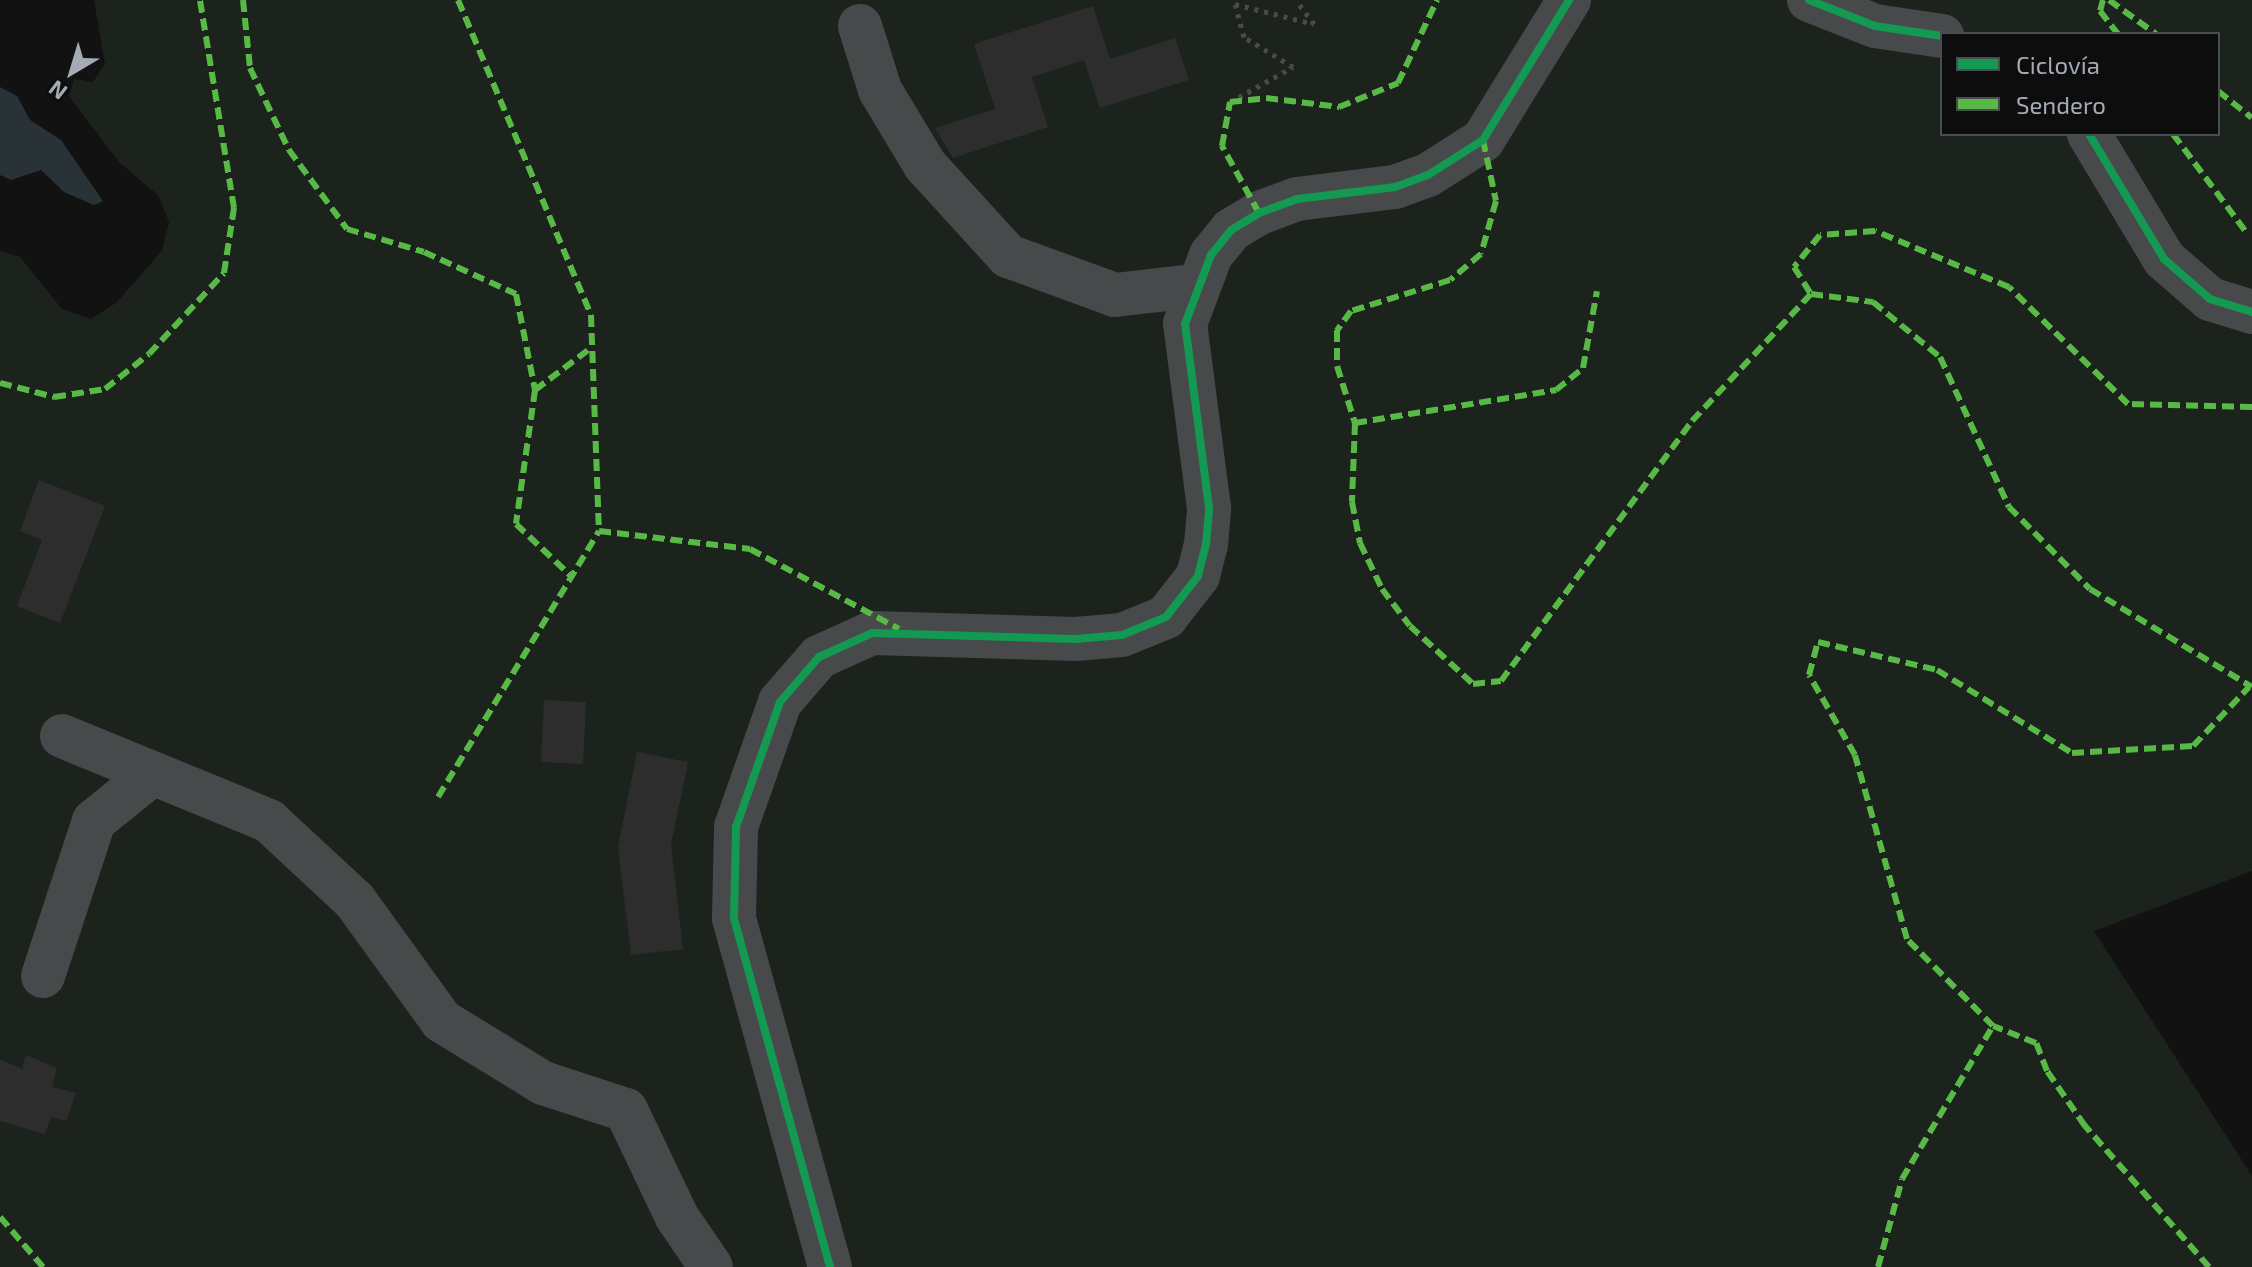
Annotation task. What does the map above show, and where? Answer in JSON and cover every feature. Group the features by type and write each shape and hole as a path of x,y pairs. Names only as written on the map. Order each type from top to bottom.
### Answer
{"street":[{"path":"830,1267 734,918 732,851 764,739 795,681 845,642 903,631 1075,639 1122,635 1166,617 1186,596 1201,566 1209,508 1185,324 1194,286 1231,230 1259,213 1297,199 1395,187 1428,175 1483,140 1569,0"},
{"path":"1809,0 1875,26 1940,36"},
{"path":"860,26 880,90 925,165 1008,256 1115,295 1194,286"},
{"path":"2090,136 2164,259 2210,299 2252,312"},
{"path":"62,736 269,821 355,901 442,1021 543,1083 626,1110 677,1217 711,1267"},
{"path":"43,976 94,821 152,774"}],"path":[{"path":"1230,102 1293,67 1244,37 1235,4 1314,24 1296,0"}],"shaded area":[{"path":"94,0 2252,0 2252,871 2094,931 2252,1176 2252,1267 0,1267 0,251 20,257 62,309 91,319 116,303 162,251 169,222 158,195 119,162 69,96 74,79 93,82 105,64"},
{"path":"0,87 17,96 30,120 61,140 103,201 94,205 64,192 41,170 11,180 0,175"}],"building":[{"path":"1093,6 1110,59 1175,38 1189,80 1100,108 1084,60 1032,77 1048,127 953,158 935,128 995,109 974,44"},
{"path":"39,480 105,506 60,623 17,606 42,540 20,531"},
{"path":"544,700 586,702 583,764 541,762"},
{"path":"637,752 688,762 671,845 683,949 631,955 618,847"},
{"path":"26,1055 57,1068 52,1087 76,1093 66,1121 51,1117 45,1134 0,1121 0,1059 22,1069"}],"marked path":[{"path":"0,383 54,397 105,389 149,354 224,273 234,208 200,0"},
{"path":"243,0 250,68 289,150 347,229 424,252 516,294 535,390 592,347"},
{"path":"458,0 591,315 599,531"},
{"path":"1259,213 1222,146 1230,102 1266,98 1339,107 1398,83 1437,0"},
{"path":"2103,0 2100,11 2116,32"},
{"path":"2109,0 2153,32"},
{"path":"2220,93 2252,118"},
{"path":"2174,136 2246,232"},
{"path":"1483,140 1496,201 1481,254 1450,280 1351,311 1337,330 1337,366 1355,423 1352,502 1360,543 1382,589 1410,626 1473,684 1501,681 1692,421 1811,294"},
{"path":"2252,407 2128,404 2009,287 1875,231 1820,235 1794,267 1811,294 1873,302 1940,357 2009,507 2090,589 2252,687"},
{"path":"1355,423 1556,390 1583,368 1597,291"},
{"path":"535,390 516,524 571,576"},
{"path":"438,797 599,531 750,549 899,629"},
{"path":"2209,1267 2085,1126 2047,1071 2036,1043 1993,1026 1907,939 1855,755 1809,675 1818,642 1937,670 2072,753 2193,746 2249,687"},
{"path":"1878,1267 1902,1179 1993,1026"},
{"path":"0,1217 43,1267"}],"cycle path":[{"path":"830,1267 734,918 736,827 780,702 819,657 872,633 1075,639 1122,635 1166,617 1198,576 1206,545 1209,508 1185,324 1211,255 1231,230 1259,213 1297,199 1395,187 1428,175 1483,140 1569,0"},
{"path":"1809,0 1875,26 1940,36"},
{"path":"2090,136 2164,259 2210,299 2252,312"}]}
